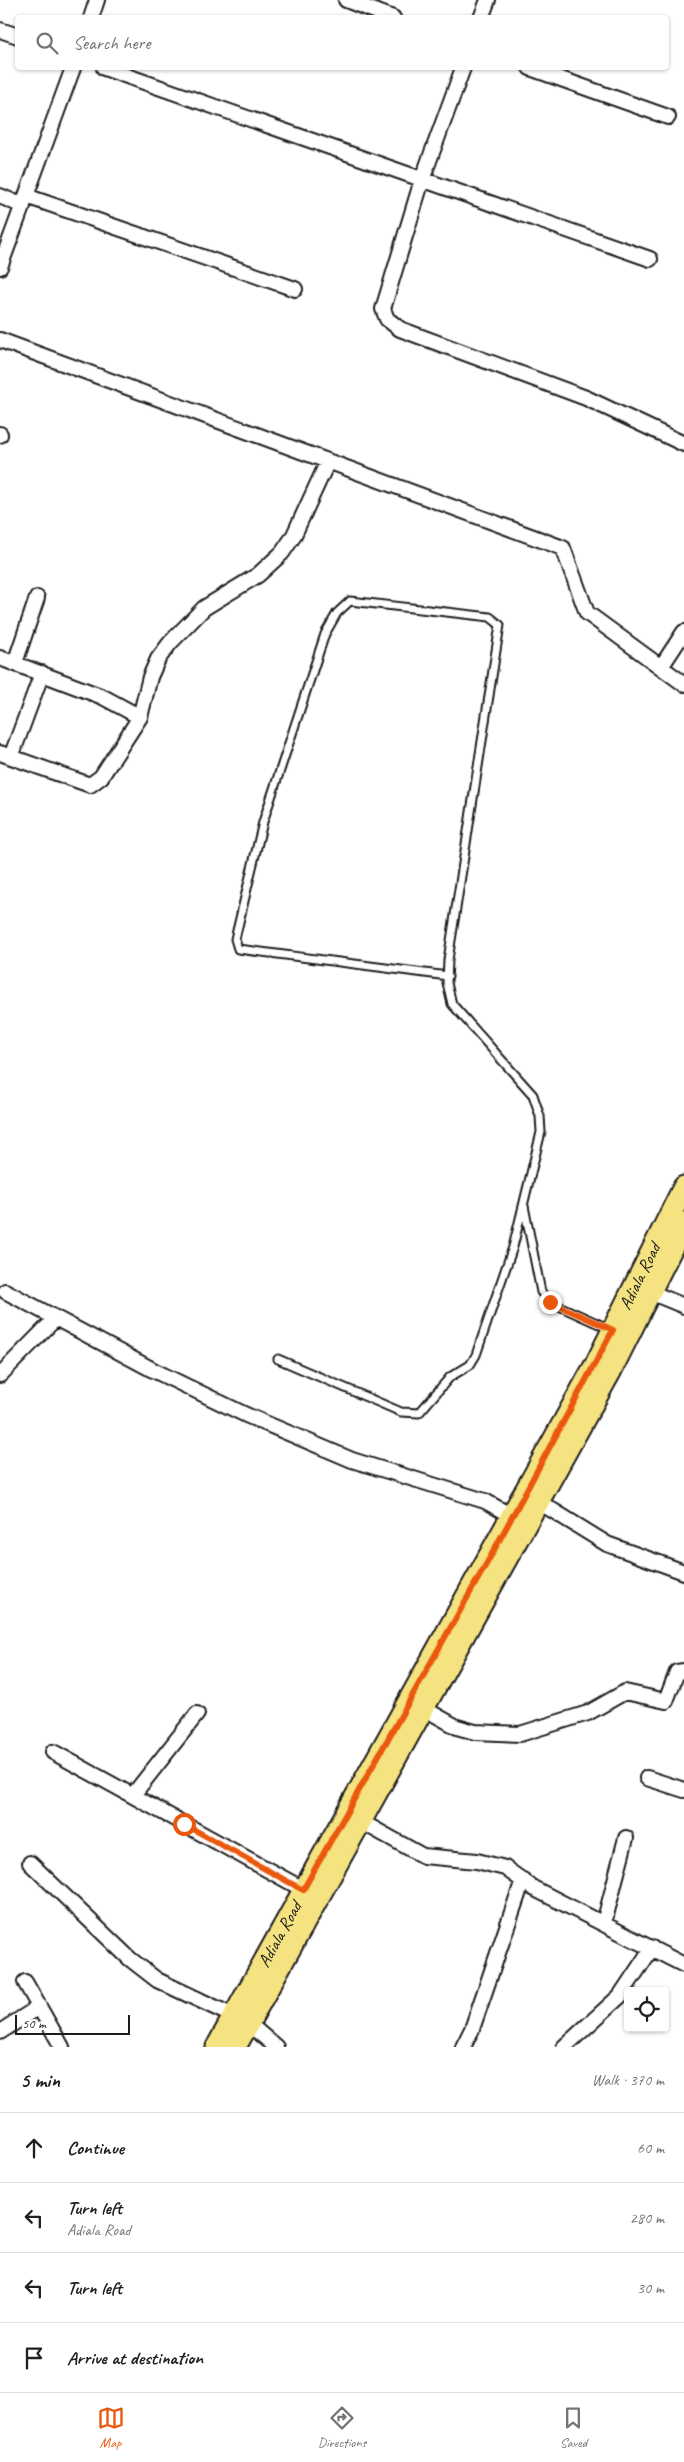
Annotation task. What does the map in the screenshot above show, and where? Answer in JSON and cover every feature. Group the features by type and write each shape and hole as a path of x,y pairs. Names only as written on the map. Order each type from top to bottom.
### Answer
{"main road":[{"name":"Adiala Road","path":"310,1894 360,1820 423,1708 520,1520 684,1187"},
{"name":"Adiala Road","path":"217,2047 241,2019 520,1520 539,1502 610,1372 684,1223"},
{"name":"Adiala Road","path":"235,2047 241,2019"}],"street":[{"path":"92,15 98,0"},
{"path":"346,0 385,15"},
{"path":"482,15 488,0"},
{"path":"0,30 15,35"},
{"path":"0,267 72,70"},
{"path":"110,70 650,259"},
{"path":"462,70 422,180 383,309 387,319 400,329 586,398 684,444"},
{"path":"536,70 668,117"},
{"path":"0,196 24,201 296,289"},
{"path":"0,340 564,548 572,578 587,613 684,684"},
{"path":"42,673 6,755 90,785 101,777 140,717 150,676 158,659 170,643 204,608 258,575 282,553 293,537 328,461"},
{"path":"14,664 37,598"},
{"path":"661,667 684,632"},
{"path":"0,658 103,697 140,717"},
{"path":"5,1291 153,1370 246,1415 274,1425 352,1460 485,1501 520,1520"},
{"path":"650,1292 684,1306"},
{"path":"0,1375 56,1318"},
{"path":"539,1502 607,1544 684,1572"},
{"path":"423,1708 457,1726 475,1732 520,1734 588,1713 625,1692 666,1701 677,1672 684,1671"},
{"path":"133,1795 197,1714"},
{"path":"53,1752 310,1894"},
{"path":"647,1778 684,1790"},
{"path":"360,1820 423,1856 477,1861 505,1868 533,1888 684,1965"},
{"path":"604,1923 626,1838"},
{"path":"30,1863 124,1954 157,1980 172,1989 241,2019 276,2047"},
{"path":"462,2047 472,2029 523,1880"},
{"path":"564,2047 620,1996 652,1948"},
{"path":"25,1982 62,2047"},
{"path":"0,2032 39,2006"}],"lane":[{"path":"278,1359 400,1412 419,1412 450,1376 470,1365 476,1355 513,1247 541,1132 540,1116 533,1095 452,1004 448,976 500,625 490,617 350,601 337,613 324,634 263,822 235,939 238,949 448,976"},
{"path":"523,1203 541,1292 550,1302 613,1330"}],"route":[{"path":"184,1824 303,1890 493,1552 613,1330 550,1302"}]}
